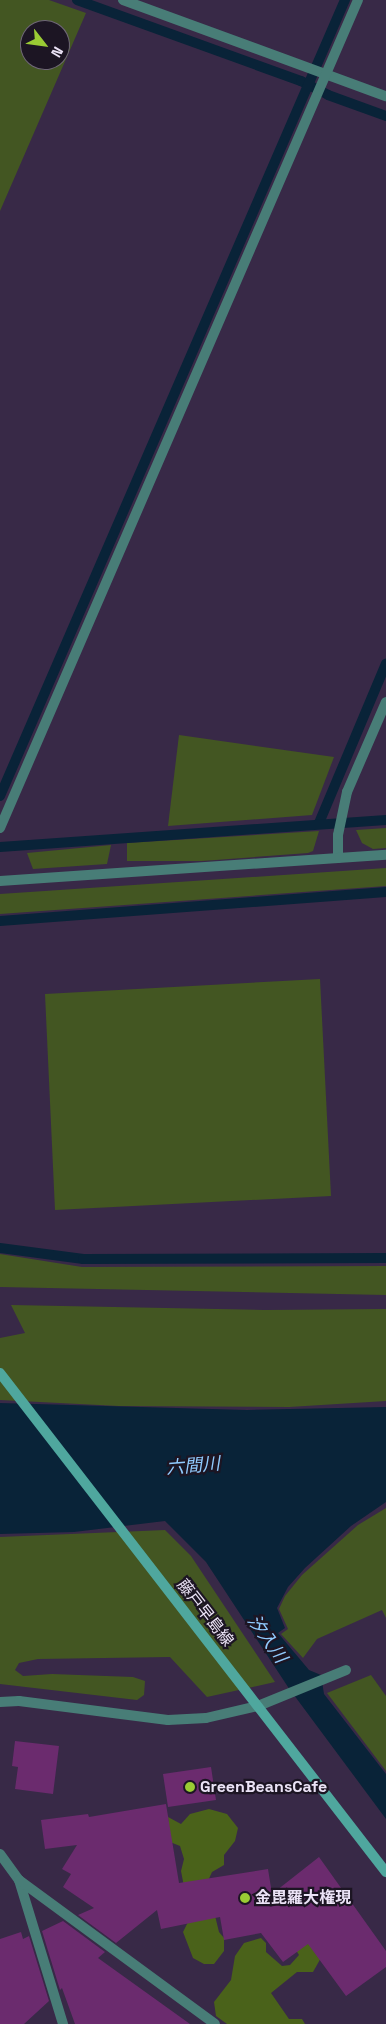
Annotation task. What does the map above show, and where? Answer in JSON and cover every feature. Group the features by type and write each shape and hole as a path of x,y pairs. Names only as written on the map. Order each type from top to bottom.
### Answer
{"main road":[{"name":"藤戸早島線","path":"0,1373 386,1872"}],"street":[{"path":"123,0 307,66 322,77 386,96"},
{"path":"0,828 322,77 358,0"},
{"path":"338,858 338,835 343,807 386,702"},
{"path":"0,881 386,855"},
{"path":"0,1702 19,1701 168,1720 206,1718 258,1706 346,1670"},
{"path":"0,1854 19,1880 215,2024"},
{"path":"19,1880 63,2024"}],"green space":[{"path":"0,0 49,0 86,13 70,50 70,20 20,20 20,70 61,70 0,211"},
{"path":"179,735 334,757 312,815 168,826"},
{"path":"386,828 386,848 373,849 362,843 356,830"},
{"path":"319,831 313,851 308,853 202,861 127,861 127,843"},
{"path":"111,845 107,864 33,869 27,853"},
{"path":"386,868 386,886 0,914 0,894"},
{"path":"320,979 331,1196 55,1210 45,994"},
{"path":"0,1254 82,1267 386,1266 386,1295 0,1287"},
{"path":"11,1305 264,1310 386,1309 386,1401 289,1407 119,1406 0,1400 0,1338 25,1333"},
{"path":"386,1508 386,1618 382,1610 317,1639 303,1658 281,1634 288,1629 279,1609 285,1596 302,1575 358,1525"},
{"path":"165,1530 191,1556 275,1682 207,1697 170,1657 38,1659 19,1663 15,1670 23,1676 52,1674 133,1677 145,1681 144,1695 137,1700 0,1684 0,1537"},
{"path":"371,1675 386,1696 386,1771 327,1693"},
{"path":"209,1809 227,1814 238,1828 235,1841 224,1855 224,1865 212,1872 207,1883 219,1932 224,1938 224,1951 214,1964 204,1964 193,1958 183,1932 190,1918 181,1871 184,1859 180,1846 170,1842 168,1817 181,1824 190,1814"},
{"path":"301,1925 322,1956 313,1972 297,1972 271,1993 289,2019 302,2019 305,2024 227,2024 216,2016 214,2002 231,1980 235,1956 244,1943 261,1938 266,1943 266,1952 282,1966 290,1965 299,1955 290,1940"}],"water":[{"path":"0,1403 247,1410 386,1407 386,1502 351,1526 305,1568 288,1587 277,1608 285,1628 278,1633 309,1670 321,1675 324,1694 386,1774 386,1819 288,1687 206,1562 165,1521 74,1532 0,1534"}],"building":[{"path":"15,1741 59,1746 53,1794 15,1789 18,1767 12,1766"},
{"name":"GreenBeansCafe","path":"211,1767 216,1800 168,1807 163,1774"},
{"path":"166,1804 179,1883 268,1869 272,1894 319,1857 386,1951 386,1967 346,1996 308,1944 283,1962 261,1933 224,1940 220,1917 161,1929 157,1910 116,1943 78,1915 94,1908 63,1887 71,1874 62,1869 77,1845 45,1849 41,1820 88,1814 89,1817"},
{"path":"63,1921 105,1952 98,1958 190,2024 75,2024 62,1988 60,1990 42,1931"},
{"path":"21,1932 23,1939 29,1936 49,2001 24,2024 0,2024 0,1939"}],"waterway":[{"path":"77,0 301,81 328,95 386,116"},
{"path":"0,796 345,0"},
{"path":"319,823 386,664"},
{"path":"0,847 386,820"},
{"path":"0,921 386,892"},
{"path":"0,1248 83,1259 386,1258"}],"place":[{"name":"GreenBeansCafe","path":"190,1787"},
{"name":"金毘羅大権現","path":"245,1898"}],"water label":[{"name":"六間川","path":"193,1466"},
{"name":"汐入川","path":"267,1639"}]}
